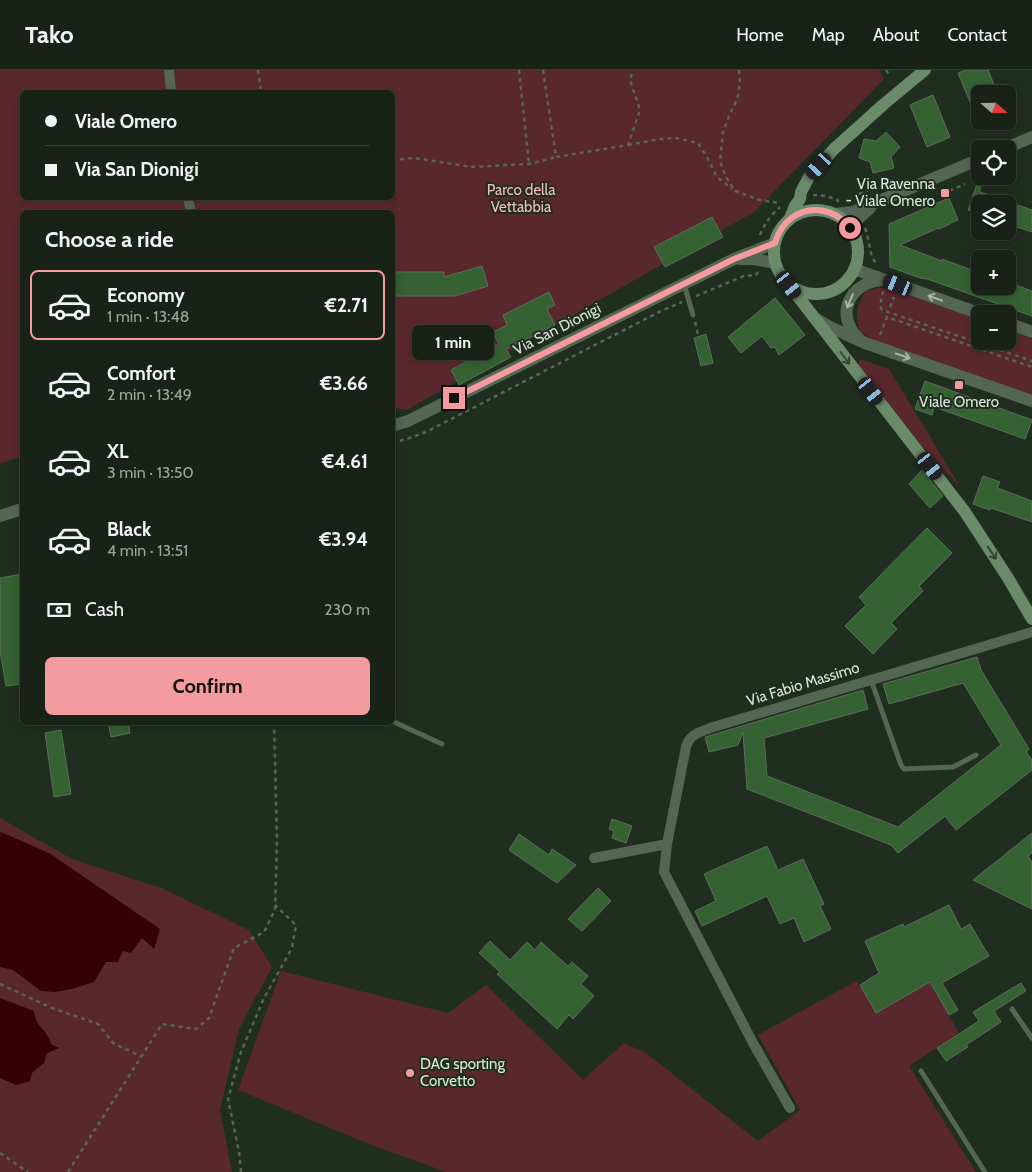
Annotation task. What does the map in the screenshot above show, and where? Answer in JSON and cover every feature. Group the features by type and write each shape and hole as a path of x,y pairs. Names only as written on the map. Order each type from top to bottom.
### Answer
{"main road":[{"path":"790,218 809,177 834,149 925,70"},
{"path":"800,199 805,206 812,210"},
{"path":"789,285 806,293 825,293 834,290 849,278 857,260 858,250 855,236 845,222 835,214 812,210 796,214 780,229 774,253 775,263 780,275 966,512 1032,619"}],"street":[{"path":"169,70 171,90"},
{"path":"1016,144 1032,137"},
{"path":"835,214 853,212 971,163"},
{"path":"850,228 878,201"},
{"name":"Via San Dionigi","path":"395,425 408,421 734,259 775,243"},
{"name":"Via San Dionigi","path":"734,259 775,263"},
{"path":"854,269 884,285"},
{"path":"860,340 851,330 848,323 848,303 855,291 872,281 971,311"},
{"path":"816,319 830,328 871,345 1032,401"},
{"path":"1016,326 1032,332"},
{"path":"0,516 20,510"},
{"name":"Via Fabio Massimo","path":"790,1108 753,1043 664,872 667,844 688,740 695,734 1032,632"},
{"path":"594,858 667,844"}],"lane":[{"path":"684,284 693,315"},
{"path":"871,680 886,726 904,769 953,768 976,755"},
{"path":"395,722 442,744"},
{"path":"1012,1009 1032,1038"},
{"path":"921,1071 985,1172"}],"path":[{"path":"258,70 261,90"},
{"path":"518,70 529,164"},
{"path":"543,70 556,157"},
{"path":"628,146 640,110 630,80 633,70"},
{"path":"735,191 726,177 720,162 723,132 737,100 740,83 739,70"},
{"path":"886,70 890,76"},
{"path":"395,160 414,158 472,168 529,164 556,157 628,146 659,139 676,138 698,143 717,177 735,191 760,200 779,202"},
{"path":"942,194 965,184"},
{"path":"815,194 831,197 843,204"},
{"path":"759,238 769,218 782,206"},
{"path":"864,227 868,235 870,252 877,263 882,266"},
{"path":"697,296 744,276 756,275 758,270"},
{"path":"884,285 880,306 882,310 1032,361"},
{"path":"890,307 895,293"},
{"path":"395,442 413,438 428,431 661,311"},
{"path":"693,315 698,335"},
{"path":"880,338 887,317 1032,367"},
{"path":"68,1172 162,1024 196,1029 209,1018 234,948 264,932 275,910 278,840 274,725"},
{"path":"241,1172 239,1152 228,1099 241,1052 264,998 292,948 296,925 275,905"},
{"path":"0,984 52,1008 98,1024 113,1043 142,1057"},
{"path":"0,1153 28,1172"}],"green space":[{"name":"Parco della Vettabbia","path":"0,70 879,70 884,79 754,212 407,410 395,408 395,210 20,210 20,457 0,464"},
{"path":"879,288 892,289 971,317 971,350 1016,350 1016,333 1032,339 1032,395 876,341 861,333 857,321 857,311 866,291"},
{"path":"860,359 889,369 961,488 927,452 858,365"},
{"path":"0,818 72,859 161,888 249,930 272,967 239,1029 220,1110 232,1172 0,1172"},
{"name":"DAG sporting Corvetto","path":"281,971 448,1013 486,985 583,1080 624,1043 646,1053 758,1141 800,1110 758,1035 856,981 876,1013 930,982 959,1033 909,1066 976,1172 446,1172 369,1144 238,1090"}],"shaded area":[{"path":"1,832 49,853 160,929 154,949 142,938 131,953 123,951 118,962 106,962 94,982 55,992 41,991 13,970 0,967"},
{"path":"0,998 34,1011 37,1022 51,1044 59,1048 47,1053 44,1063 32,1073 30,1081 16,1085 0,1078"}],"building":[{"path":"966,70 988,70 994,85 971,85 971,104 958,73"},
{"path":"933,95 950,137 927,147 910,105"},
{"path":"886,132 900,147 891,157 894,168 873,173 870,162 859,158 864,139 876,141"},
{"path":"977,185 980,185 980,192 989,195 973,195"},
{"path":"949,198 958,220 900,245 971,270 971,295 890,267 889,224"},
{"path":"1016,204 1032,210 1032,232 1016,227"},
{"path":"712,217 723,237 665,267 654,247"},
{"path":"482,266 488,286 455,296 395,296 395,272 444,272 444,277"},
{"path":"1016,285 1032,291 1032,316 1016,310 1016,305 1001,305 972,295 1016,295"},
{"path":"549,292 555,305 547,309 555,325 506,349 511,357 459,385 451,370 499,344 493,332 507,325 503,315"},
{"path":"775,298 805,335 779,355 775,347 771,348 762,336 741,353 728,337"},
{"path":"706,334 713,363 701,366 694,338"},
{"path":"925,381 1032,420 1025,439 934,407 932,415 915,409"},
{"path":"922,470 943,496 930,508 909,484"},
{"path":"983,476 1000,482 997,488 1032,501 1032,522 973,504"},
{"path":"927,528 952,553 919,586 923,591 891,623 897,629 873,654 845,626 866,605 859,597"},
{"path":"20,574 20,684 6,686 0,651 0,578"},
{"path":"977,657 981,670 1029,749 1026,752 1032,760 1032,770 956,830 945,816 898,853 891,845 747,789 743,732 738,745 709,752 705,737 863,690 868,709 764,738 767,776 898,827 1001,745 963,683 889,704 883,684"},
{"path":"109,725 129,725 130,733 111,737"},
{"path":"61,730 71,794 54,797 45,733"},
{"path":"612,819 632,826 626,843 612,838 614,831 609,829"},
{"path":"1032,833 1032,853 1028,856 1032,862 1032,909 973,880"},
{"path":"519,834 549,855 552,849 576,865 557,883 509,850"},
{"path":"767,846 778,870 803,859 824,904 820,906 831,929 804,942 794,918 780,924 767,896 702,926 695,911 716,901 704,874"},
{"path":"598,888 611,901 582,931 568,919"},
{"path":"949,905 961,929 970,924 989,956 942,983 958,1010 949,1015 930,982 876,1013 860,985 879,973 865,941 903,924 904,927"},
{"path":"490,941 510,960 527,942 535,950 541,942 568,966 572,962 588,976 581,984 594,996 573,1019 569,1015 557,1029 497,974 500,972 479,953"},
{"path":"1021,983 1026,991 994,1011 1001,1022 946,1061 937,1048 979,1021 973,1012"}],"place":[{"name":"Via Ravenna - Viale Omero","path":"945,193"},
{"name":"Viale Omero","path":"959,385"},
{"name":"DAG sporting Corvetto","path":"410,1073"}],"route":[{"path":"454,398 734,259 775,243 783,225 796,214 812,210 830,212 838,216 850,228"}]}
